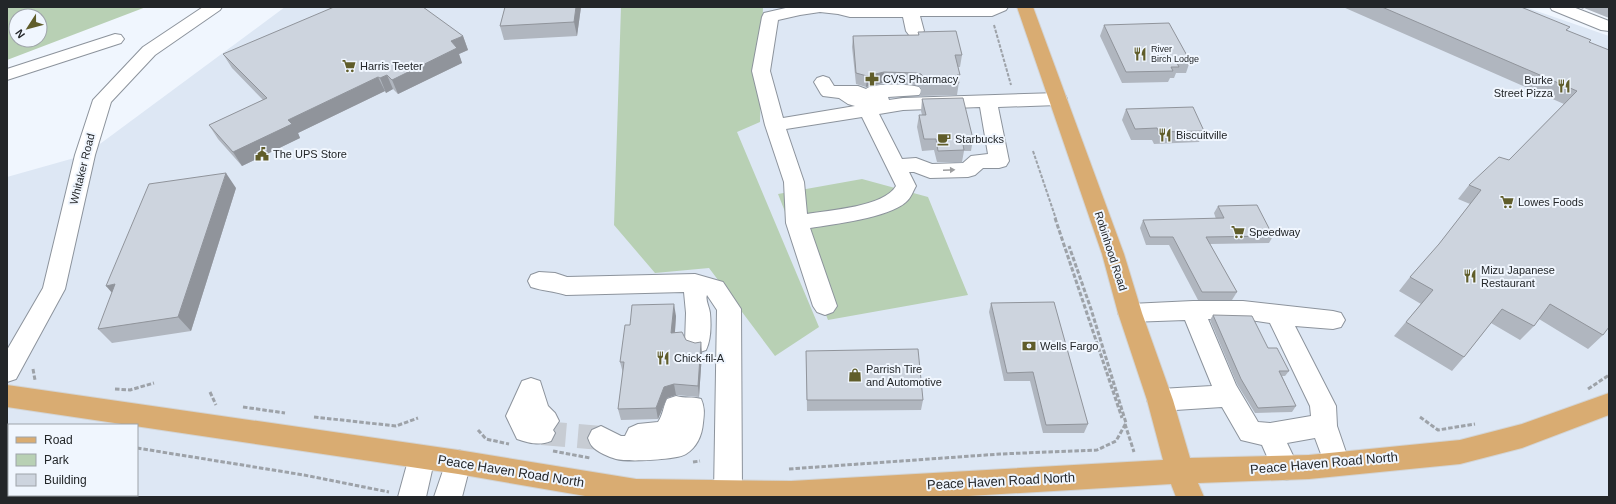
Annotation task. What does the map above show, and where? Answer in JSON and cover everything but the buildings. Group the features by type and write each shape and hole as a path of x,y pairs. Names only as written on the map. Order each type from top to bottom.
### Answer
{"main road":[{"name":"Robinhood Road","path":"1025,7 1113,254 1130,313 1160,400 1180,471 1190,497"},
{"name":"Peace Haven Road North","path":"7,396 458,462 636,492 791,494 1180,471 1286,468 1460,452 1522,436 1609,404"}],"street":[{"name":"Whitaker Road","path":"7,372 54,290 85,155 102,100 149,51 214,7"},
{"path":"825,306 797,222 794,182 775,125 761,71 770,17 806,7 837,7 850,12 910,9 992,11 996,13"},
{"path":"1558,7 1607,26"},
{"path":"910,9 916,31"},
{"path":"7,75 115,39"},
{"path":"823,82 828,92 844,93 903,104 986,95"},
{"path":"775,125 897,91 1058,99"},
{"path":"844,93 855,100 880,100 897,91"},
{"path":"907,166 930,171 968,170 970,159 999,161 986,95"},
{"path":"797,222 862,212 880,206 899,197 906,186 907,166 868,98"},
{"path":"907,166 928,158 936,157"},
{"path":"539,281 554,282 566,286 695,292 715,288 729,309 728,493"},
{"path":"690,344 698,313 695,292"},
{"path":"1193,310 1229,396 1239,416 1250,432 1270,435 1324,426"},
{"path":"1130,313 1193,310 1243,310 1333,320"},
{"path":"1278,315 1323,406 1324,426 1337,464"},
{"path":"531,389 519,416 526,431 544,427"},
{"path":"1160,400 1229,396"},
{"path":"602,431 618,448 657,448 677,446 688,433 684,407"},
{"path":"1270,435 1286,468"},
{"path":"412,497 422,457"},
{"path":"448,497 458,462"}],"path":[{"path":"996,13 1012,90"},
{"path":"1033,151 1136,459"},
{"path":"781,470 969,456 1097,450 1116,441 1126,423 1091,309 1069,246"},
{"path":"32,368 35,380 43,381"},
{"path":"1584,391 1609,375"},
{"path":"114,389 130,390 154,383"},
{"path":"210,392 215,404 223,405"},
{"path":"239,407 289,414"},
{"path":"310,417 396,426 418,418"},
{"path":"1420,417 1438,430 1483,423"},
{"path":"138,448 387,491 393,497"}],"shaded area":[{"path":"285,7 1525,7 1609,36 1609,497 7,497 7,177 85,155"}],"green space":[{"path":"7,7 146,7 48,44 48,8 8,8 8,48 38,48 7,60"},
{"path":"621,7 763,7 760,122 737,132 819,327 775,356 709,268 655,273 614,225"},
{"path":"862,179 928,197 968,295 828,320 778,194"}],"tunnel":[{"path":"542,433 601,438"}],"place":[{"name":"River Birch Lodge","path":"1140,54"},
{"name":"Harris Teeter","path":"349,66"},
{"name":"CVS Pharmacy","path":"872,79"},
{"name":"Burke Street Pizza","path":"1564,86"},
{"name":"Biscuitville","path":"1165,135"},
{"name":"Starbucks","path":"944,139"},
{"name":"The UPS Store","path":"262,154"},
{"name":"Lowes Foods","path":"1507,202"},
{"name":"Speedway","path":"1238,232"},
{"name":"Mizu Japanese Restaurant","path":"1470,276"},
{"name":"Wells Fargo","path":"1029,346"},
{"name":"Chick-fil-A","path":"663,358"},
{"name":"Parrish Tire and Automotive","path":"855,375"}]}
